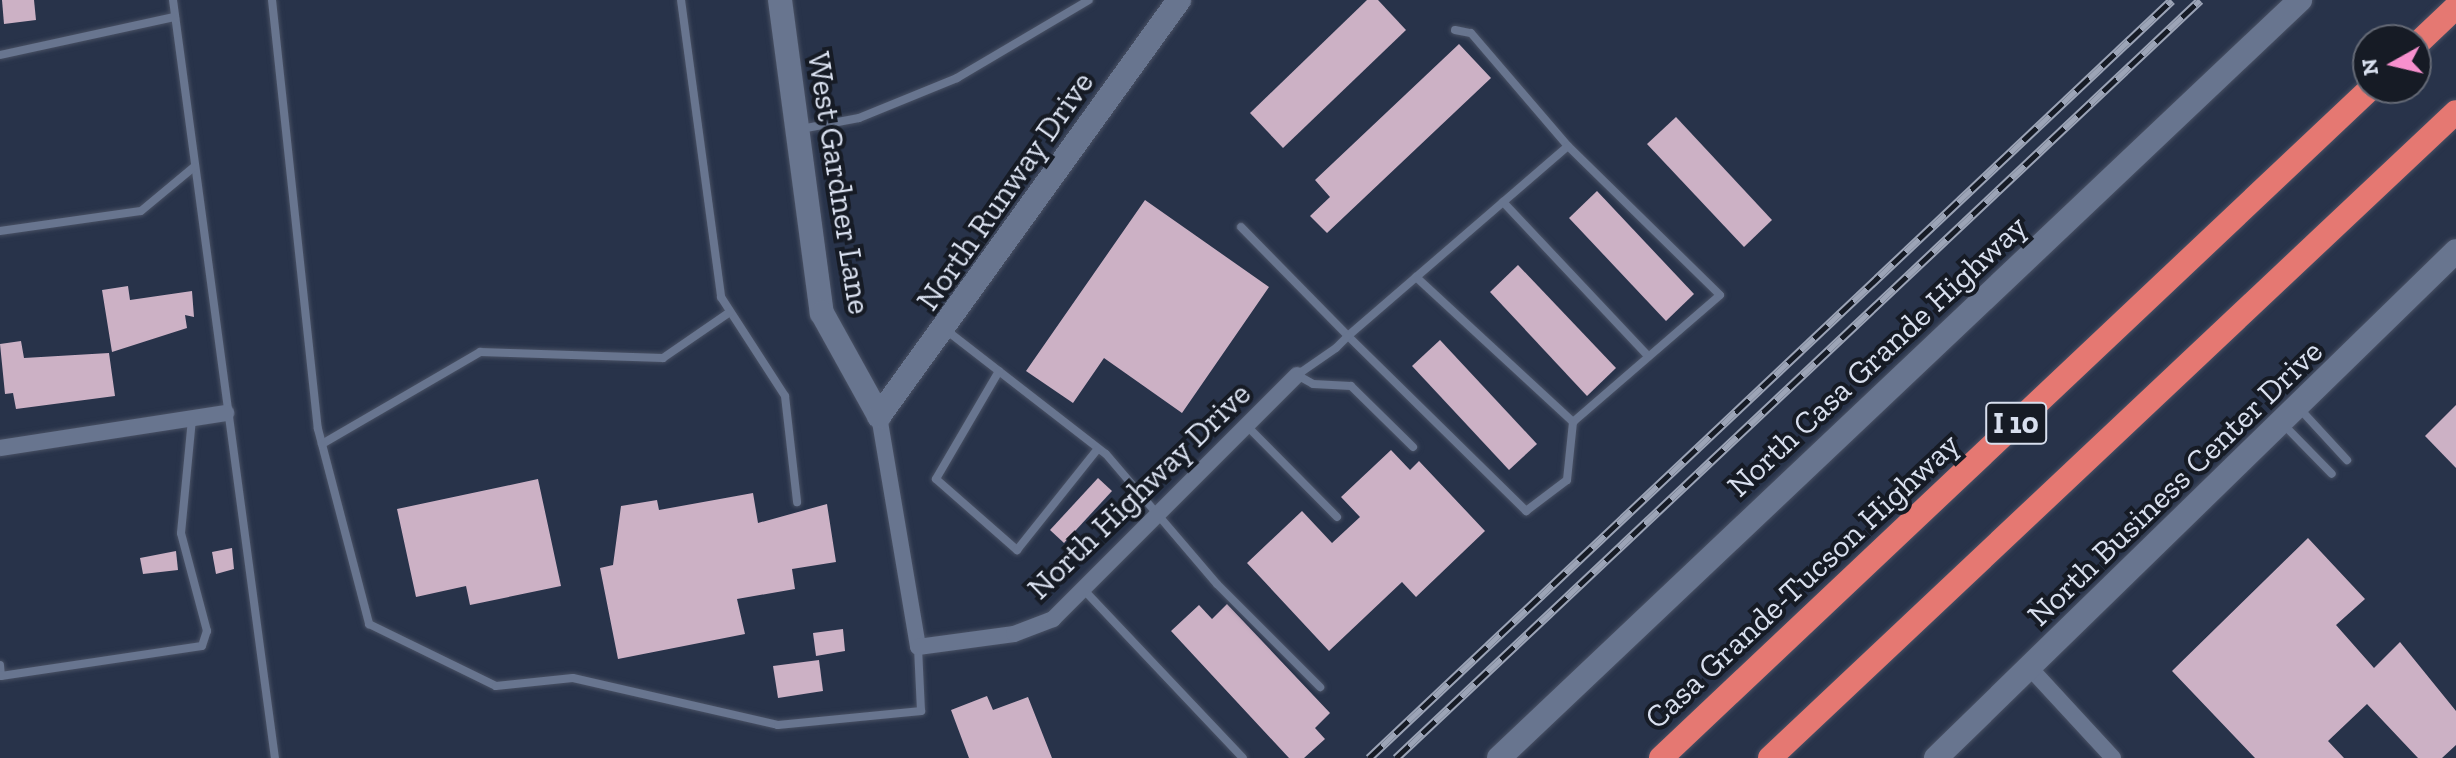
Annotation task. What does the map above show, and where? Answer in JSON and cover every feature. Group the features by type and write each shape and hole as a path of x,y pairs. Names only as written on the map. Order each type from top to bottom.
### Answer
{"highway":[{"path":"2432,30 2456,7"},
{"name":"Casa Grande-Tucson Highway","path":"1661,758 2354,104"},
{"name":"I 10","path":"1770,758 2456,112"}],"main road":[{"name":"West Gardner Lane","path":"780,0 822,313 879,416"},
{"name":"North Runway Drive","path":"879,416 946,330 1179,0"},
{"name":"North Casa Grande Highway","path":"1499,758 2300,0"},
{"name":"North Business Center Drive","path":"1936,758 2031,669 2456,251"}],"street":[{"name":"North Highway Drive","path":"918,647 1037,629 1084,590 1297,375"},
{"path":"0,448 226,413"},
{"name":"West Gardner Lane","path":"879,416 918,647"},
{"path":"2031,669 2113,758"}],"lane":[{"path":"173,0 226,413 275,758"},
{"path":"272,0 322,444 369,624 496,686 573,678 778,725 921,711 918,647"},
{"path":"681,0 721,297 785,396 797,502"},
{"path":"799,129 859,118 957,78 1089,0"},
{"path":"0,55 175,17"},
{"path":"1241,227 1526,511 1567,480 1573,422 1720,295 1568,146 1471,33 1455,30"},
{"path":"1413,447 1351,386 1313,384 1297,375 1348,336 1568,146"},
{"path":"0,231 141,211 194,167"},
{"path":"1503,202 1648,356"},
{"path":"1416,277 1573,422"},
{"path":"322,444 480,352 663,358 730,312"},
{"path":"946,330 1096,451 1320,687"},
{"path":"999,371 936,479 1017,550 1096,451"},
{"path":"2290,415 2347,460"},
{"path":"2290,415 2332,474"},
{"path":"0,665 1,676 202,646 207,631 181,533 196,441 192,418"},
{"path":"1247,426 1337,517"},
{"path":"1084,590 1243,758"}],"building":[{"path":"2,0 34,0 36,20 4,24"},
{"path":"1367,0 1378,0 1406,30 1283,148 1250,113"},
{"path":"1459,44 1491,78 1327,233 1310,216 1330,197 1315,180"},
{"path":"1676,117 1772,220 1744,247 1647,144"},
{"path":"1597,191 1694,294 1666,321 1569,218"},
{"path":"1145,200 1269,287 1182,413 1104,358 1073,403 1026,371"},
{"path":"1518,265 1616,368 1587,396 1490,292"},
{"path":"128,286 130,300 192,291 194,317 185,315 187,328 112,352 102,290"},
{"path":"1440,340 1537,444 1509,470 1412,366"},
{"path":"21,341 24,358 109,353 115,396 16,409 13,393 5,394 0,344"},
{"path":"2456,405 2456,468 2425,436"},
{"path":"1391,450 1410,470 1419,461 1485,531 1416,597 1402,582 1329,651 1247,563 1302,511 1332,543 1360,517 1341,497"},
{"path":"1098,478 1112,491 1064,543 1050,530"},
{"path":"538,479 561,586 470,605 466,586 416,597 397,509"},
{"path":"753,493 758,523 827,504 836,562 792,569 795,589 737,599 745,634 618,659 600,568 613,565 621,506 657,500 659,510"},
{"path":"2308,538 2365,599 2336,625 2374,668 2400,642 2456,711 2456,745 2442,758 2418,758 2367,704 2328,741 2344,758 2255,758 2172,671"},
{"path":"232,548 234,569 216,574 212,552"},
{"path":"176,551 178,570 143,574 140,558"},
{"path":"1227,604 1330,713 1315,728 1325,739 1304,758 1289,758 1171,631 1199,605 1212,619"},
{"path":"843,629 845,651 816,656 813,633"},
{"path":"819,660 823,691 778,698 773,666"},
{"path":"987,696 993,710 1028,697 1052,758 969,758 951,710"}],"railway":[{"path":"1369,758 2172,0"},
{"path":"1396,758 2200,0"}]}
